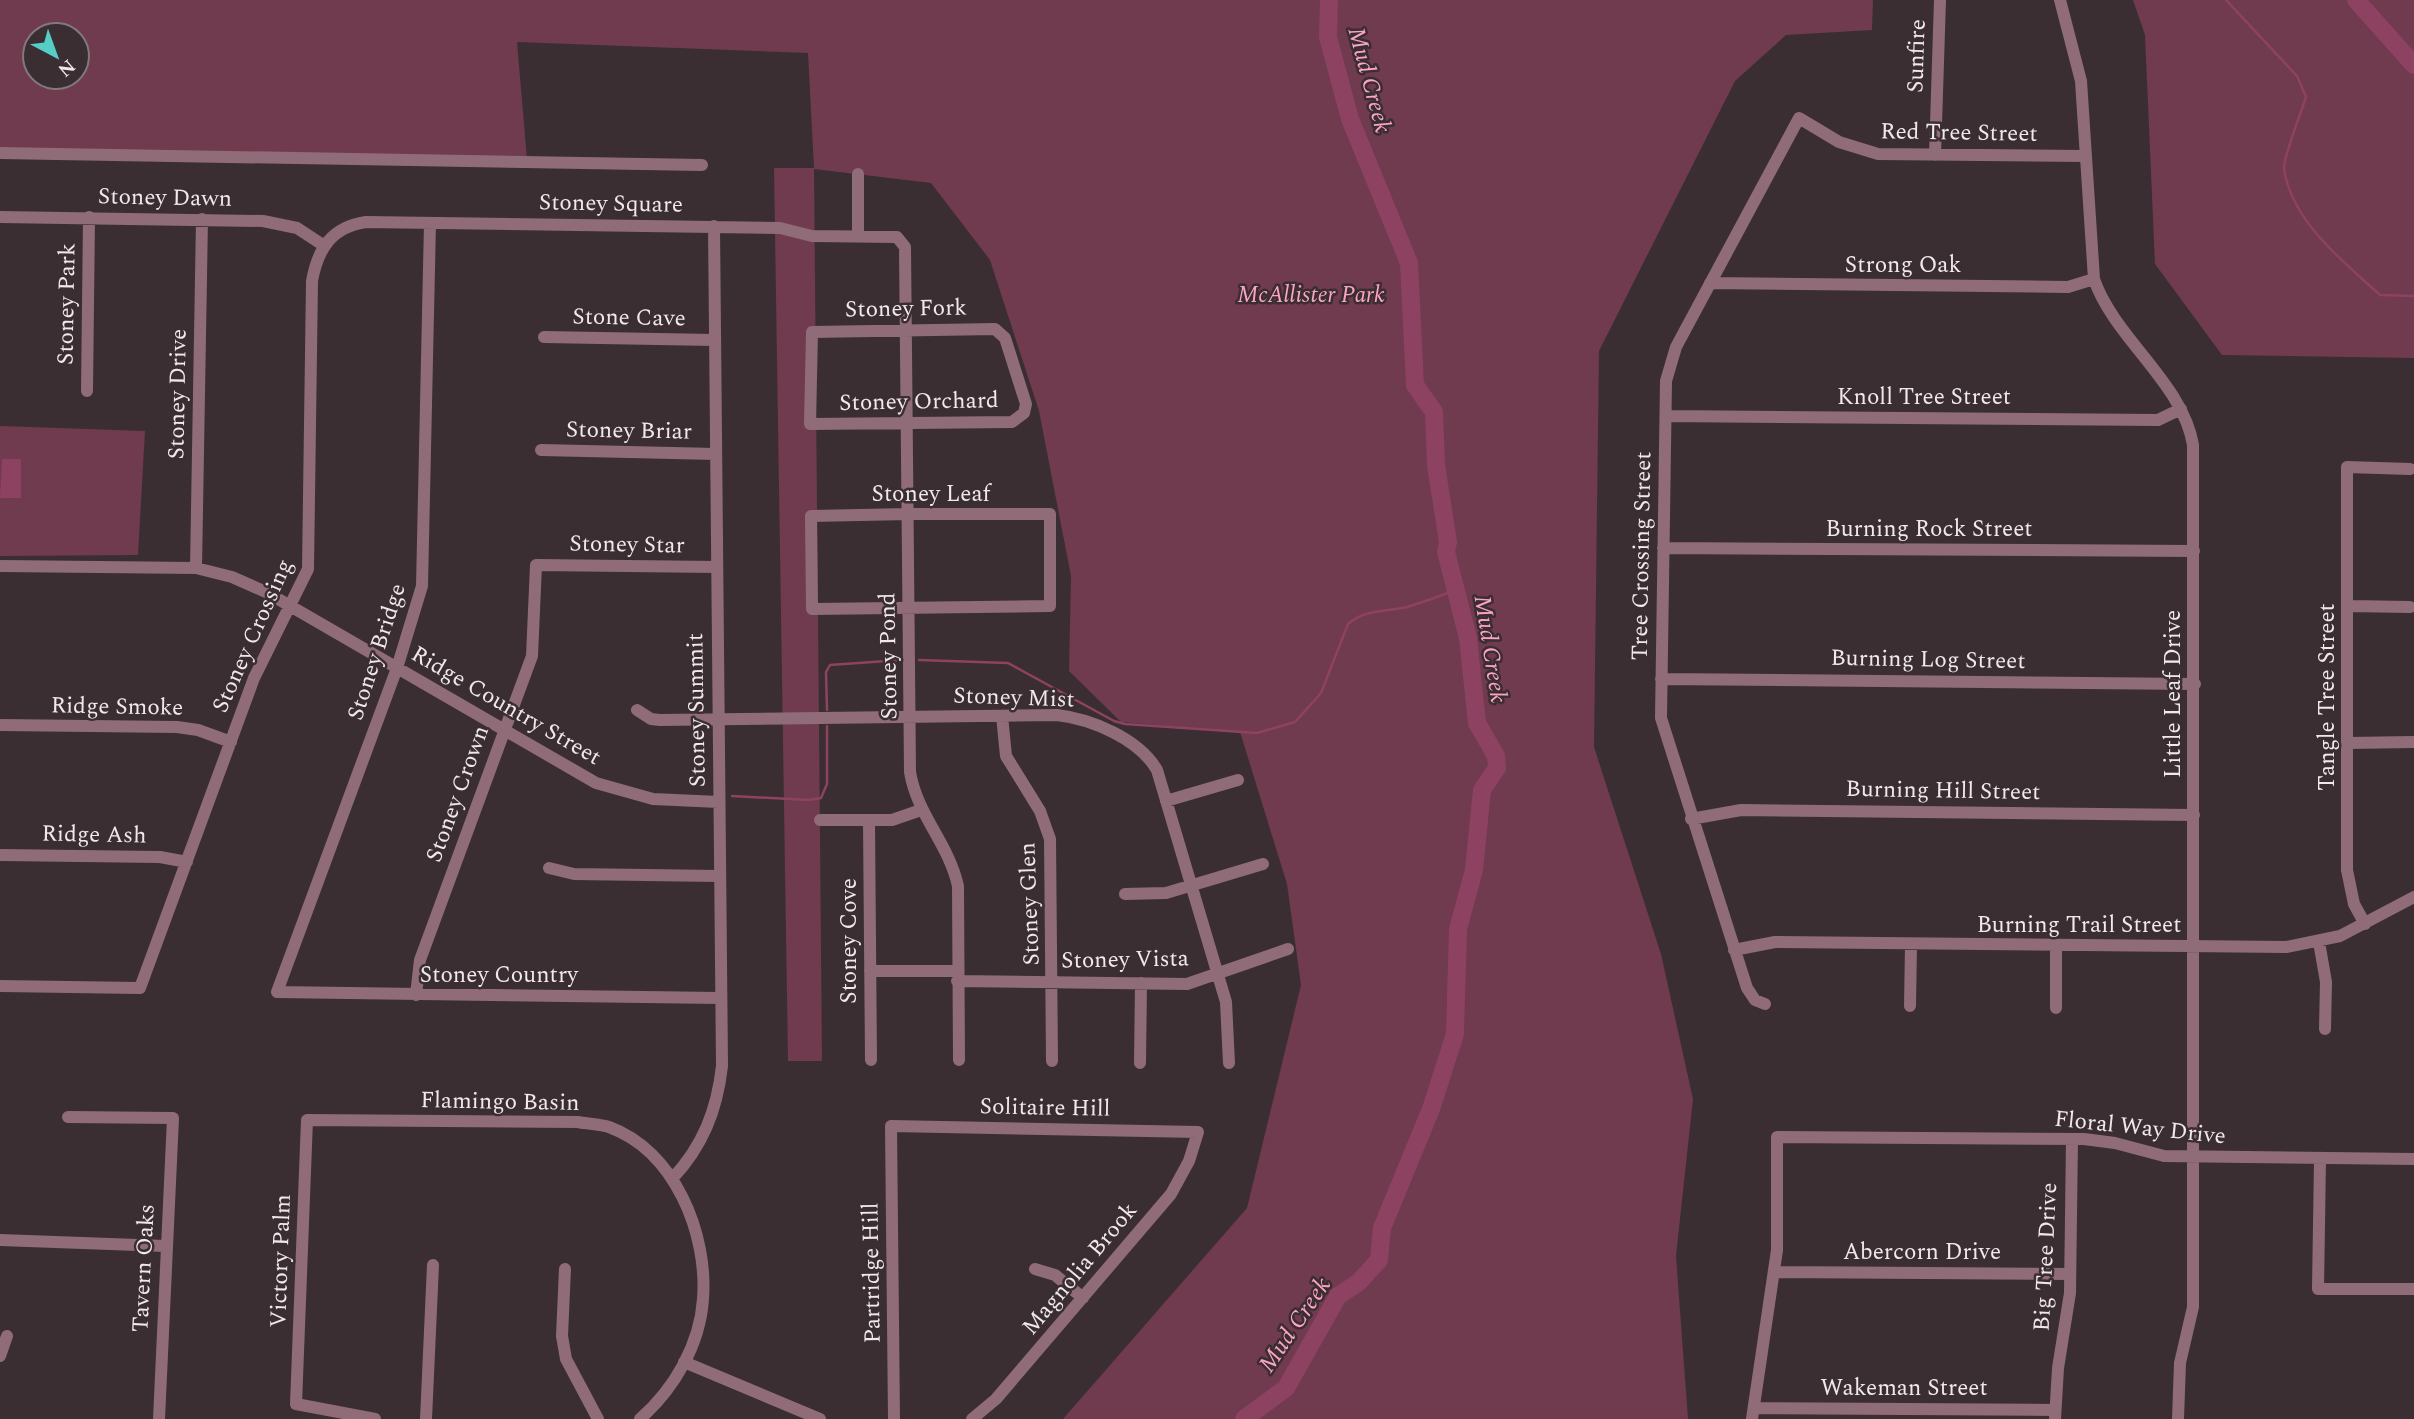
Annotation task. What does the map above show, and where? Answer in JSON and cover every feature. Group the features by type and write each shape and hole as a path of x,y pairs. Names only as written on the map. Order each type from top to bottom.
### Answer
{"street":[{"name":"Sunfire","path":"1935,155 1940,0"},
{"name":"Little Leaf Drive","path":"2060,0 2081,81 2094,279 2104,301 2180,410 2193,445 2193,1307 2180,1363 2178,1419"},
{"name":"Red Tree Street","path":"1799,118 1839,142 1865,151 1935,155 2085,156"},
{"name":"Tree Crossing Street","path":"1765,1004 1751,995 1734,950 1664,730 1661,679 1666,416 1670,363 1799,118"},
{"path":"0,153 702,165"},
{"path":"858,174 858,237"},
{"name":"Stoney Dawn","path":"0,216 202,219 277,223 297,228 323,245"},
{"name":"Stoney Park","path":"87,391 89,217"},
{"name":"Stoney Drive","path":"196,568 202,219"},
{"name":"Stoney Square","path":"323,245 334,234 354,224 430,223 781,228 812,236 897,237 903,240"},
{"name":"Stoney Bridge","path":"278,992 397,667 422,586 430,223"},
{"name":"Stoney Summit","path":"672,1179 699,1146 714,1111 722,1066 714,226"},
{"name":"Stoney Pond","path":"903,240 909,422 911,772 921,810 954,867 958,895 959,1060"},
{"name":"Stoney Crossing","path":"0,986 140,988 267,646 309,569 312,281 323,245"},
{"name":"Strong Oak","path":"1710,283 2068,287 2094,279"},
{"name":"Stoney Fork","path":"810,424 812,332 995,329 1000,332 1026,404 1024,413"},
{"name":"Stone Cave","path":"544,337 714,340"},
{"name":"Knoll Tree Street","path":"1666,416 2158,420 2180,410"},
{"name":"Stoney Orchard","path":"810,424 1012,422 1024,413"},
{"name":"Stoney Briar","path":"541,450 716,454"},
{"name":"Tangle Tree Street","path":"2365,924 2349,887 2347,467 2410,469"},
{"name":"Stoney Leaf","path":"909,514 1050,514 1050,607 812,609 811,516 909,514"},
{"name":"Burning Rock Street","path":"1663,548 2194,551"},
{"name":"Stoney Star","path":"536,565 716,567"},
{"name":"Stoney Crown","path":"416,995 420,960 532,656 536,565"},
{"name":"Ridge Country Street","path":"0,566 196,568 241,581 290,606 596,783 616,791 653,799 719,802"},
{"path":"2348,606 2410,607"},
{"name":"Burning Log Street","path":"1661,679 2195,684"},
{"name":"Stoney Mist","path":"637,710 651,719 1057,715 1100,727 1147,757 1157,770 1193,886 1229,1020 1228,1063"},
{"name":"Stoney Glen","path":"1002,716 1006,756 1040,811 1051,839 1052,1061"},
{"name":"Ridge Smoke","path":"0,725 177,727 198,730 231,742"},
{"path":"2348,743 2414,742"},
{"path":"1166,802 1238,780"},
{"path":"820,820 892,820 921,810"},
{"name":"Burning Hill Street","path":"1691,819 1741,810 2194,815"},
{"name":"Stoney Cove","path":"869,821 871,1060"},
{"name":"Ridge Ash","path":"0,855 160,857 187,862"},
{"path":"1125,894 1152,894 1193,886 1263,864"},
{"path":"549,868 574,874 719,876"},
{"name":"Burning Trail Street","path":"1734,950 1775,942 2286,947 2319,942 2365,924 2414,897"},
{"path":"2319,942 2326,982 2325,1029"},
{"path":"1910,1006 1911,945"},
{"path":"2056,945 2056,1008"},
{"name":"Stoney Vista","path":"870,971 1053,982 1187,984 1288,949"},
{"path":"1140,1063 1141,983"},
{"name":"Stoney Country","path":"278,992 720,998"},
{"name":"Tavern Oaks","path":"68,1117 173,1118 159,1419"},
{"name":"Flamingo Basin","path":"307,1120 601,1125 636,1142 672,1179 690,1215 703,1267 701,1313 684,1362 672,1384 640,1419"},
{"name":"Victory Palm","path":"307,1120 296,1404 374,1419"},
{"name":"Solitaire Hill","path":"891,1126 1198,1132"},
{"name":"Partridge Hill","path":"891,1126 894,1419"},
{"name":"Magnolia Brook","path":"972,1419 996,1399 1171,1194 1189,1161 1198,1132"},
{"name":"Floral Way Drive","path":"1775,1272 1777,1137 2072,1139 2115,1143 2164,1156 2193,1158 2414,1160"},
{"name":"Big Tree Drive","path":"2055,1414 2057,1368 2068,1315 2072,1139"},
{"path":"2319,1159 2318,1289 2414,1289"},
{"path":"0,1240 165,1246"},
{"path":"426,1419 433,1265"},
{"path":"565,1269 562,1336 566,1359 598,1419"},
{"path":"1035,1269 1055,1275 1083,1298"},
{"path":"1753,1413 1775,1272"},
{"name":"Abercorn Drive","path":"1775,1272 2070,1274"},
{"path":"0,1356 8,1336"},
{"path":"684,1362 820,1419"},
{"name":"Wakeman Street","path":"1753,1413 2055,1414"}],"green space":[{"name":"McAllister Park","path":"0,0 1873,0 1872,30 1786,35 1735,81 1599,351 1594,747 1661,954 1693,1099 1676,1256 1688,1419 1063,1419 1247,1208 1301,985 1287,884 1240,732 1121,722 1069,671 1071,576 1039,411 990,260 931,183 814,169 822,1061 788,1061 774,168 814,168 808,53 517,42 527,159 0,149"},
{"path":"2133,0 2414,0 2414,358 2222,355 2155,264 2145,35"},
{"path":"0,426 145,431 138,555 0,556"}],"shaded area":[{"path":"2,459 21,459 21,498 0,498"}],"waterway":[{"name":"Mud Creek","path":"1244,1419 1286,1388 1338,1296 1359,1282 1379,1260 1382,1228 1431,1109 1455,1034 1458,929 1474,870 1482,790 1497,768 1496,756 1477,723 1468,638 1446,552 1448,542 1436,465 1434,412 1415,385 1409,263 1350,119 1328,37 1329,0"},
{"path":"2226,0 2297,76 2306,97 2284,164 2289,188 2297,206 2321,239 2380,295 2414,296"},
{"path":"2356,0 2414,65"},
{"path":"919,660 1008,663 1114,721 1125,724 1257,733 1295,722 1321,693 1348,624 1369,613 1407,607 1456,590"},
{"path":"827,710 826,672 830,665 901,660"},
{"path":"732,796 809,800 821,798 827,784 827,726"}]}
